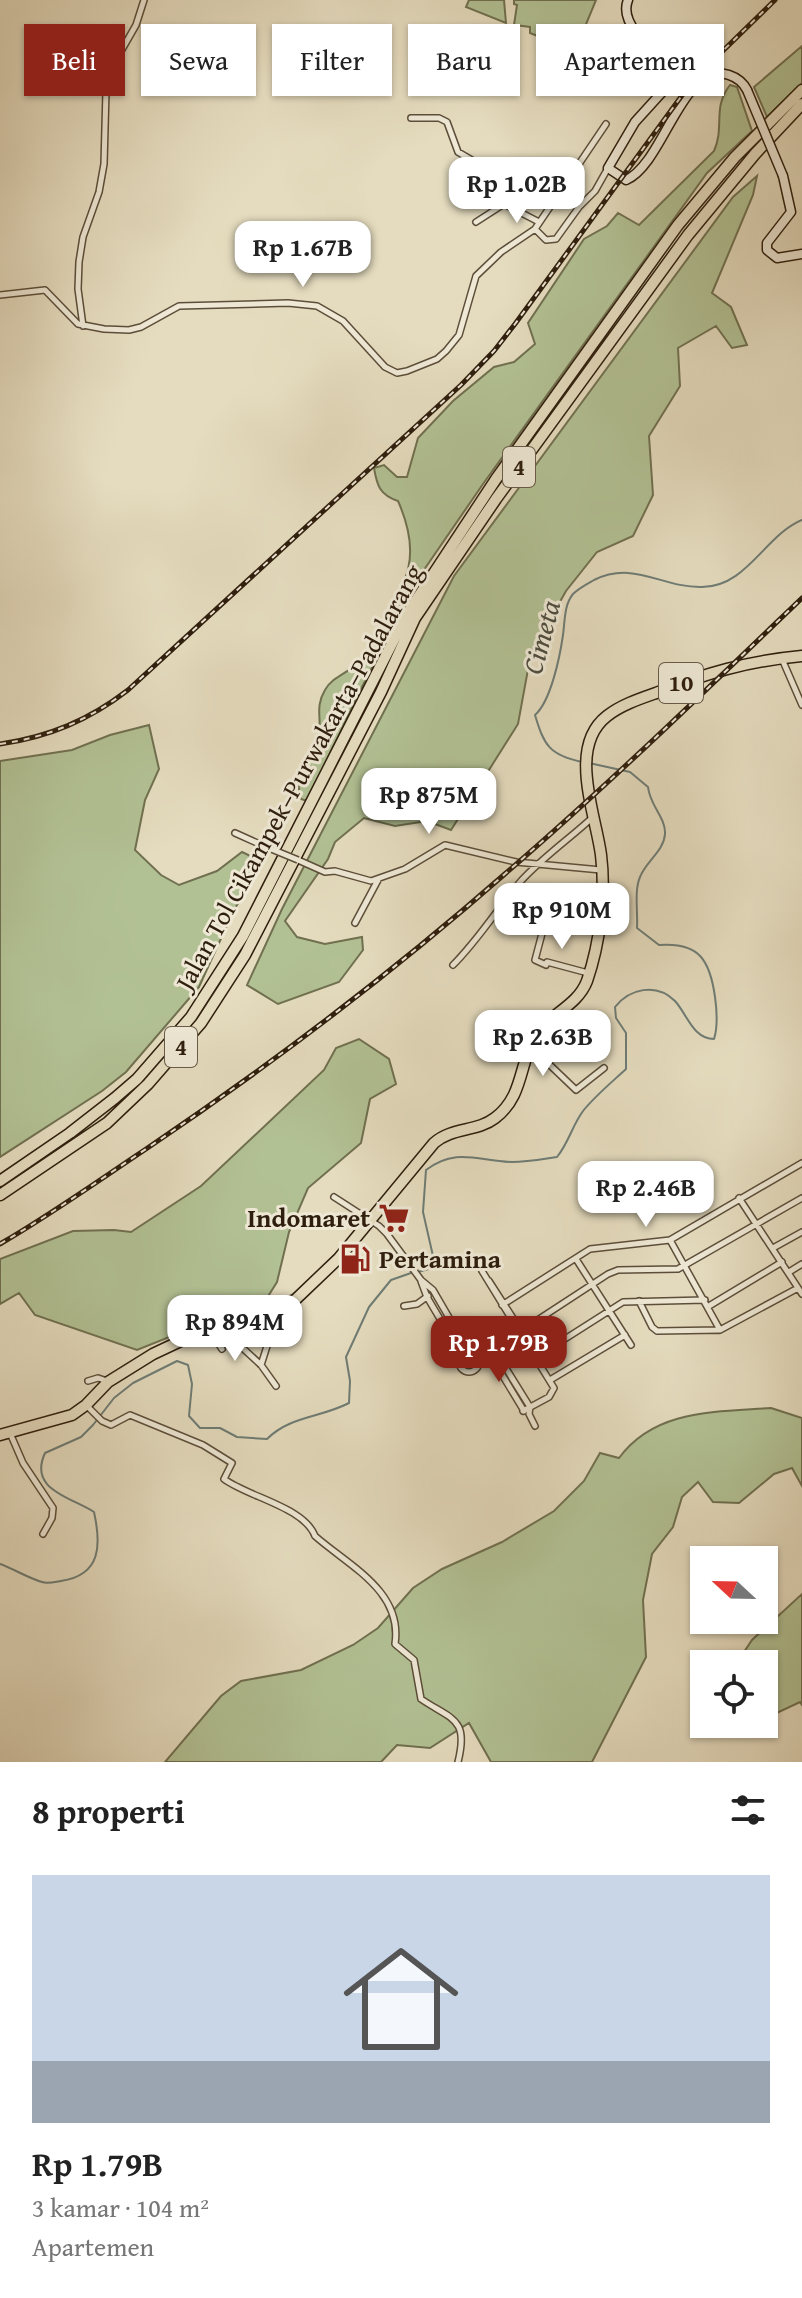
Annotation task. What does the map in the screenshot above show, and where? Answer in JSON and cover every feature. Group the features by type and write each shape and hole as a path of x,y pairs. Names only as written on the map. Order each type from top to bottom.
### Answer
{"highway":[{"name":"Jalan Tol Cikampek–Purwakarta–Padalarang","path":"0,1195 14,1179 115,1098 191,1017 243,936 407,614 487,492 678,225 735,157 802,90"},
{"name":"Jalan Tol Cikampek–Purwakarta–Padalarang","path":"0,1181 14,1179 107,1123 148,1084 201,1023 245,955 381,692 415,618 496,499 688,235 738,173 802,104"},
{"name":"10","path":"5,1434 72,1415 108,1382 153,1354 187,1338 285,1305 303,1295 339,1258 440,1138 483,1125 505,1110 519,1088 530,1046 545,1025 576,1000 589,973 599,924 602,870 586,779 592,738 600,723 619,708 721,668 802,656"}],"street":[{"path":"84,327 78,289 79,262 104,164 106,91 116,60 136,25 144,0"},
{"path":"535,229 546,240 556,239 595,191 635,122 664,90 650,54 627,16 625,7 628,0"},
{"path":"608,168 623,179 635,175 702,78 722,73 739,79 747,90 783,176 790,214 767,243 767,250 777,258 802,254"},
{"path":"411,118 445,120 458,152 478,164 492,198 539,222"},
{"path":"0,295 45,290 84,327 129,330 141,327 170,309 190,305 288,303 317,306 343,321 385,367 397,373 407,371 437,359 459,335 476,276 501,252 535,229 606,124"},
{"path":"476,222 502,204"},
{"path":"782,658 802,705"},
{"path":"453,965 477,940 524,878 593,817"},
{"path":"235,833 325,872 335,871 366,881 411,866 445,845 502,859 602,870"},
{"path":"355,923 378,879"},
{"path":"544,926 535,960 589,973"},
{"path":"530,1046 576,1090 604,1068"},
{"path":"503,1304 599,1246 670,1240 802,1163"},
{"path":"334,1197 387,1234 434,1292 469,1352 478,1358"},
{"path":"639,1301 657,1331 720,1330 800,1291 739,1198"},
{"path":"478,1358 618,1270 669,1270 686,1265 802,1198"},
{"path":"773,1248 802,1232"},
{"path":"670,1240 720,1330"},
{"path":"575,1258 631,1345"},
{"path":"709,1306 782,1262"},
{"path":"789,1272 802,1264"},
{"path":"482,1271 554,1388 553,1393 527,1410"},
{"path":"420,1278 427,1297 462,1356 460,1365 466,1371 477,1367 478,1358"},
{"path":"404,1306 417,1304 434,1292"},
{"path":"536,1357 623,1302 705,1300"},
{"path":"243,1318 268,1343 261,1365"},
{"path":"228,1323 235,1341 261,1365 276,1386"},
{"path":"210,1331 222,1349"},
{"path":"549,1379 625,1335"},
{"path":"492,1349 535,1426"},
{"path":"462,1356 469,1352"},
{"path":"88,1381 98,1378 108,1382"},
{"path":"86,1405 102,1421 111,1425 130,1415 209,1448 232,1463 224,1479 311,1527 315,1536 378,1587 392,1607 397,1630 395,1644 414,1660 421,1699 452,1717 459,1725 463,1741 458,1762"},
{"path":"5,1434 53,1508 52,1518 43,1534"}],"green space":[{"path":"469,0 504,0 506,23 466,7"},
{"path":"514,0 596,0 586,24 536,24 536,35 530,33 530,27 514,24 517,5"},
{"path":"802,46 802,83 767,117 754,87"},
{"path":"730,85 737,87 752,131 707,173 417,580 307,801 301,799 299,781 318,737 322,696 332,682 364,655 398,596 408,567 410,552 405,520 398,501 380,489 374,468 384,465 397,477 407,477 418,438 453,401 494,367 514,362 535,344 528,323 584,239 607,226 618,213 639,225 714,151 725,93"},
{"path":"757,176 753,195 712,293 731,307 747,345 732,348 716,326 678,348 680,386 649,436 653,495 633,536 597,552 566,591 531,653 518,724 451,830 427,821 395,826 364,818 335,842 328,859 285,921 297,937 325,944 362,937 363,950 339,982 278,1004 247,985 282,909 454,576 733,197"},
{"path":"149,725 159,769 145,800 135,850 161,875 179,885 217,871 242,852 263,862 234,910 199,987 126,1072 0,1157 0,761 72,750 110,735"},
{"path":"359,1039 389,1059 396,1084 370,1099 361,1143 308,1188 289,1232 277,1282 267,1298 137,1350 35,1315 19,1293 0,1304 0,1259 73,1231 131,1232 201,1186 324,1070 336,1048"},
{"path":"771,1408 802,1418 802,1486 792,1468 774,1474 739,1503 713,1502 698,1482 682,1497 673,1527 652,1554 643,1600 646,1657 592,1762 491,1762 469,1723 430,1748 397,1745 381,1762 165,1762 221,1696 241,1681 301,1670 353,1645 378,1628 413,1588 442,1569 502,1542 554,1511 584,1481 600,1453 619,1458 650,1430 688,1416"},
{"path":"802,1594 802,1705 800,1702 778,1712 778,1650 745,1650 759,1634 778,1634 778,1616"}],"waterway":[{"name":"Cimeta","path":"582,762 555,752 545,741 535,715 546,700 554,678 566,608 573,594 594,580 622,573 688,586 718,585 744,570 777,537 802,520"},
{"name":"Cimeta","path":"418,1272 432,1268 433,1256 423,1212 426,1170 457,1157 512,1162 557,1157 583,1111 626,1069 626,1033 616,1018 615,1007 621,1001 635,992 660,991 675,1001 701,1035 714,1039 715,997 706,964 697,953 676,945 659,945 637,928 638,883 662,846 665,834 648,787 630,772 589,763"},
{"name":"Cimeta","path":"0,1564 46,1583 74,1578 91,1565 96,1556 98,1535 94,1512 54,1491 42,1476 41,1466 45,1453 81,1437 114,1398 133,1383 177,1361 188,1365 192,1384 189,1416 200,1428 220,1428 237,1437 267,1439 295,1421 349,1403 350,1381 346,1357 369,1307 391,1280 411,1273"}],"railway":[{"path":"0,744 68,726 128,690 461,385 515,324 694,79 775,0"},
{"path":"0,1244 193,1117 330,1017 419,946 582,806 802,598"}],"place":[{"name":"Indomaret","path":"394,1218"},
{"name":"Pertamina","path":"355,1259"}]}
